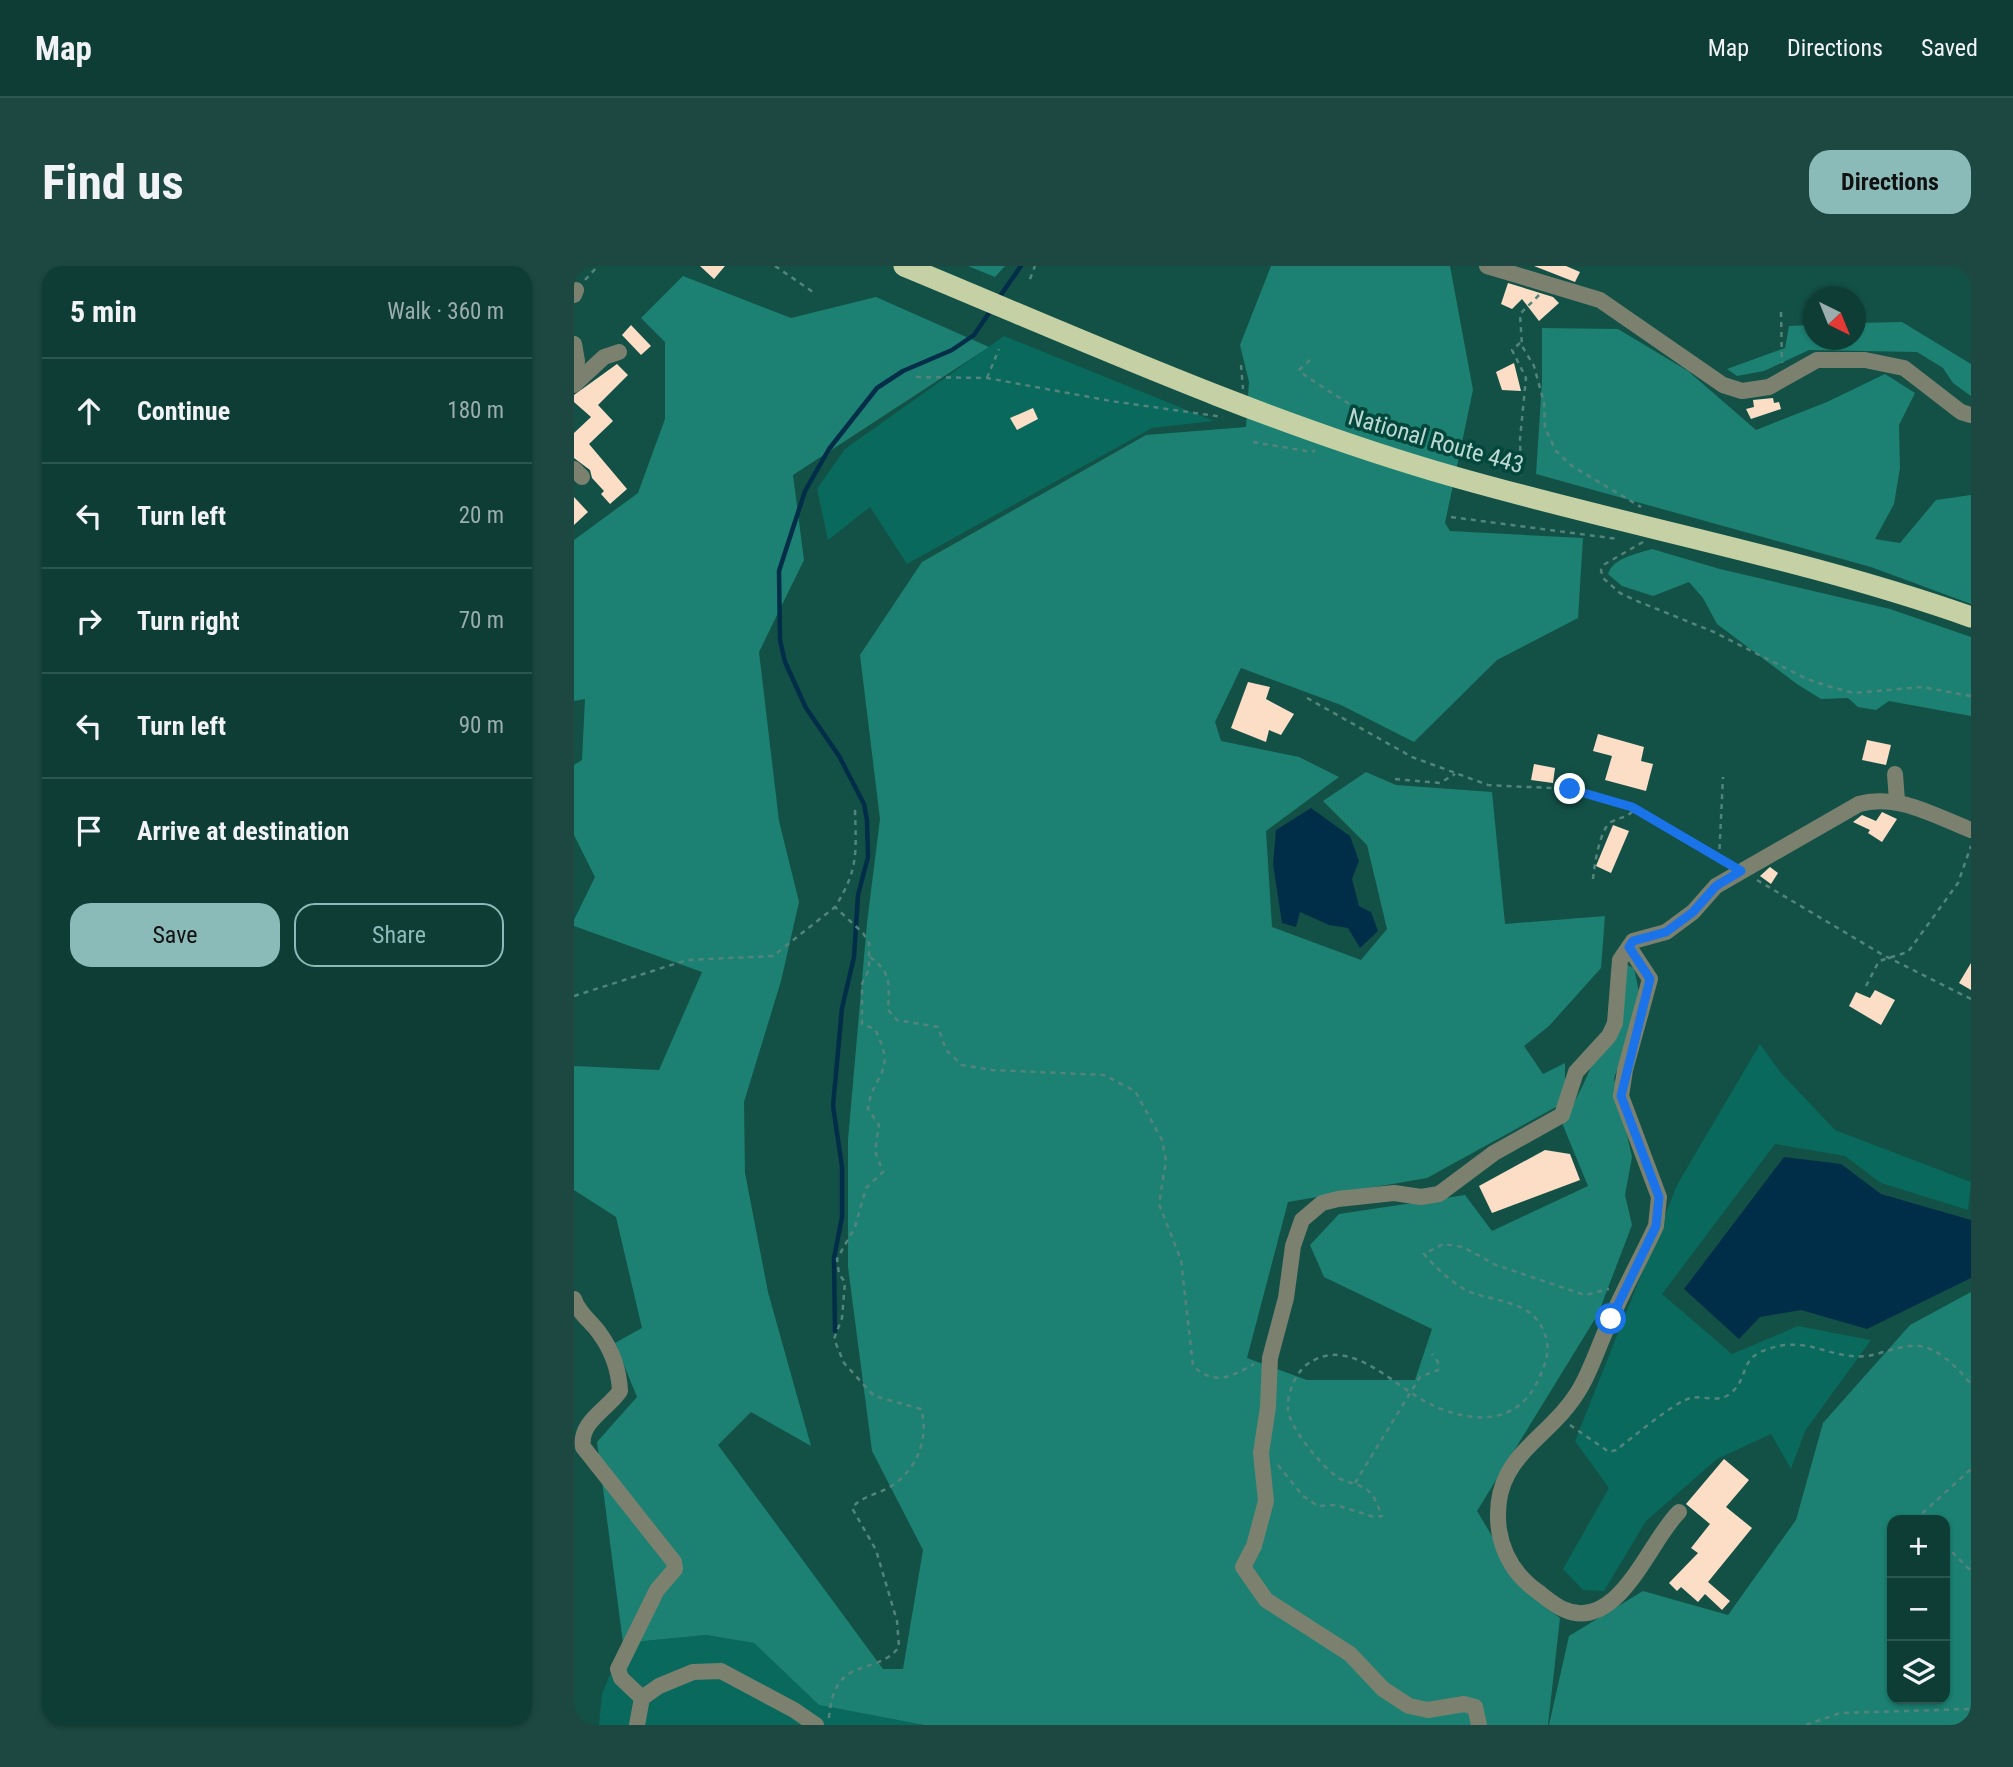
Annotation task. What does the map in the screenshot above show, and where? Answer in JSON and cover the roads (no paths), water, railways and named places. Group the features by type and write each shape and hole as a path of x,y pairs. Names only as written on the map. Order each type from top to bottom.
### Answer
{"highway":[{"name":"National Route 443","path":"904,266 1235,404 1327,436 1432,470 1880,587 1971,617"}],"street":[{"path":"1487,266 1600,300 1723,384 1742,391 1769,387 1817,360 1865,360 1905,368 1961,412 1971,415"},
{"path":"574,344 577,361 575,385"},
{"path":"575,385 604,358 619,352"},
{"path":"1895,774 1897,801"},
{"path":"1479,1725 1475,1707 1464,1704 1428,1710 1409,1706 1383,1689 1350,1654 1266,1600 1243,1567 1254,1546 1266,1501 1261,1453 1270,1358 1286,1298 1296,1233 1302,1220 1322,1203 1338,1199 1394,1193 1421,1197 1439,1194 1494,1153 1562,1115 1576,1072 1609,1036 1615,1023 1620,960 1633,941 1666,932 1693,912 1716,886 1741,871 1859,803 1879,798 1897,801 1971,830"},
{"path":"1629,947 1650,979 1621,1096 1659,1197 1656,1226 1582,1385 1560,1415 1517,1458 1502,1480 1497,1511 1502,1546 1528,1584 1564,1610 1587,1613 1605,1605 1625,1589 1642,1569 1667,1523 1679,1512"},
{"path":"574,1299 577,1307 601,1335 619,1372 620,1391 586,1426 581,1438 583,1447 674,1562 675,1569 657,1590 618,1669 621,1678 642,1698"},
{"path":"637,1725 642,1698 659,1686 694,1672 721,1671 794,1710 816,1725"}],"water":[{"path":"1311,808 1350,836 1359,861 1352,879 1359,906 1371,912 1378,931 1360,948 1348,928 1329,925 1300,912 1296,927 1282,923 1273,864 1276,830"},
{"path":"1784,1157 1841,1164 1881,1194 1971,1220 1971,1278 1867,1329 1801,1310 1760,1317 1739,1339 1684,1289"}],"waterway":[{"path":"998,299 1021,266"},
{"path":"835,1331 834,1258 842,1217 842,1167 833,1106 842,1008 854,957 858,895 868,857 867,820 864,804 839,756 806,708 785,662 780,640 779,571 805,491 829,449 877,388 903,371 952,350 974,335 991,310"}]}
